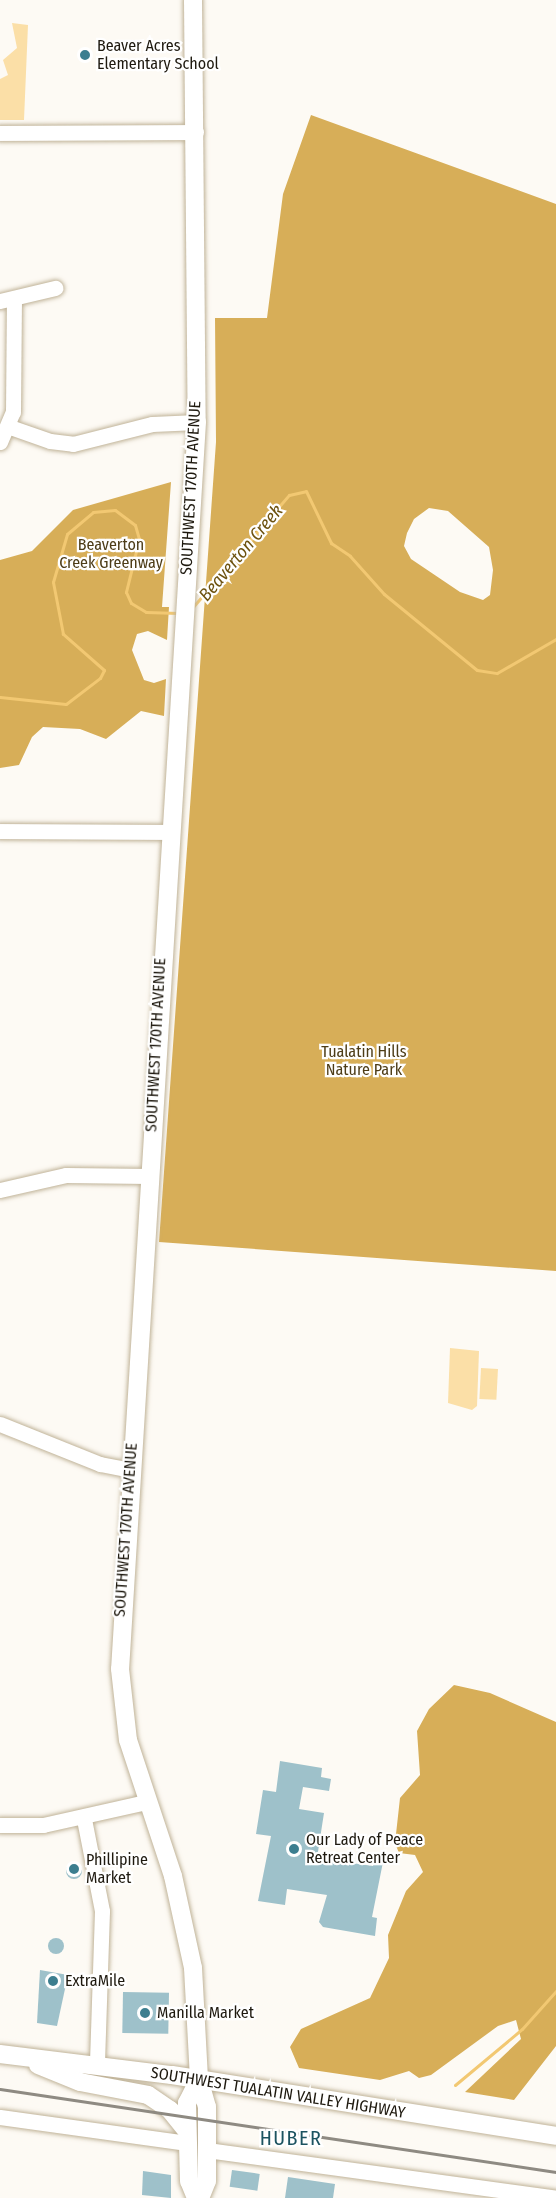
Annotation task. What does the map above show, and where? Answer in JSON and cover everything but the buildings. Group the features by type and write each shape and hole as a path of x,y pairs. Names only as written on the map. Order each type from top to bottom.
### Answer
{"main road":[{"name":"SOUTHWEST 170TH AVENUE","path":"193,0 197,422 130,1470 120,1695 146,1802 173,1876 189,1940 197,2001 199,2079 207,2107 207,2181 198,2198"},
{"name":"SOUTHWEST TUALATIN VALLEY HIGHWAY","path":"0,2054 199,2079 556,2136"},
{"path":"20,2057 80,2082 148,2095 170,2110 187,2137"},
{"name":"SOUTHWEST 170TH AVENUE","path":"198,2198 189,2181 187,2103 199,2079"}],"street":[{"path":"0,133 195,132"},
{"path":"0,442 10,427 7,301 54,288"},
{"path":"10,427 50,441 73,444 152,424 197,422"},
{"path":"0,831 170,832"},
{"path":"0,1190 66,1175 148,1176"},
{"path":"0,1424 100,1464 130,1470"},
{"path":"0,1825 84,1819 146,1802"},
{"path":"84,1819 102,1911 98,2065"},
{"path":"0,2117 187,2137"},
{"path":"207,2150 556,2198"}],"shaded area":[{"path":"12,23 28,25 24,120 0,120 0,79 8,75 3,60 17,48"},
{"path":"450,1348 479,1351 477,1406 472,1410 448,1403"},
{"path":"481,1368 498,1369 496,1400 479,1399"}],"green space":[{"name":"Tualatin Hills Nature Park","path":"311,115 556,204 556,1271 159,1242 216,442 215,318 267,318 283,194","holes":["429,508 448,511 489,547 493,570 490,595 483,600 460,592 411,559 404,546 414,519"]},
{"name":"Beaverton Creek Greenway","path":"171,482 162,607 169,607 167,640 148,631 137,634 132,650 144,680 154,683 166,679 164,716 141,711 106,739 80,729 43,727 32,737 19,765 0,768 0,560 32,551 73,510"},
{"path":"454,1685 490,1693 556,1722 556,2046 514,2100 465,2092 521,2039 516,2020 498,2026 431,2075 419,2078 409,2071 380,2080 299,2068 290,2047 301,2029 370,1998 389,1958 388,1935 406,1891 423,1872 415,1855 399,1853 395,1843 400,1798 420,1775 417,1731 429,1709"}],"waterway":[{"name":"Beaverton Creek","path":"192,608 289,495 306,491 331,543 350,556 384,594 477,670 497,673 556,639"},
{"name":"Beaverton Creek","path":"0,697 66,704 100,678 104,670 63,634 53,582 67,534 93,512 115,510 135,525 139,539 126,592 131,603 146,612 178,613"},
{"path":"455,2085 522,2029 556,1991"}],"railway":[{"path":"0,2089 556,2172"}],"place":[{"name":"Beaver Acres Elementary School","path":"85,55"},
{"name":"Our Lady of Peace Retreat Center","path":"294,1849"},
{"name":"Phillipine Market","path":"74,1869"},
{"name":"ExtraMile","path":"53,1981"},
{"name":"Manilla Market","path":"145,2013"}],"district":[{"name":"HUBER","path":"291,2138"}]}
